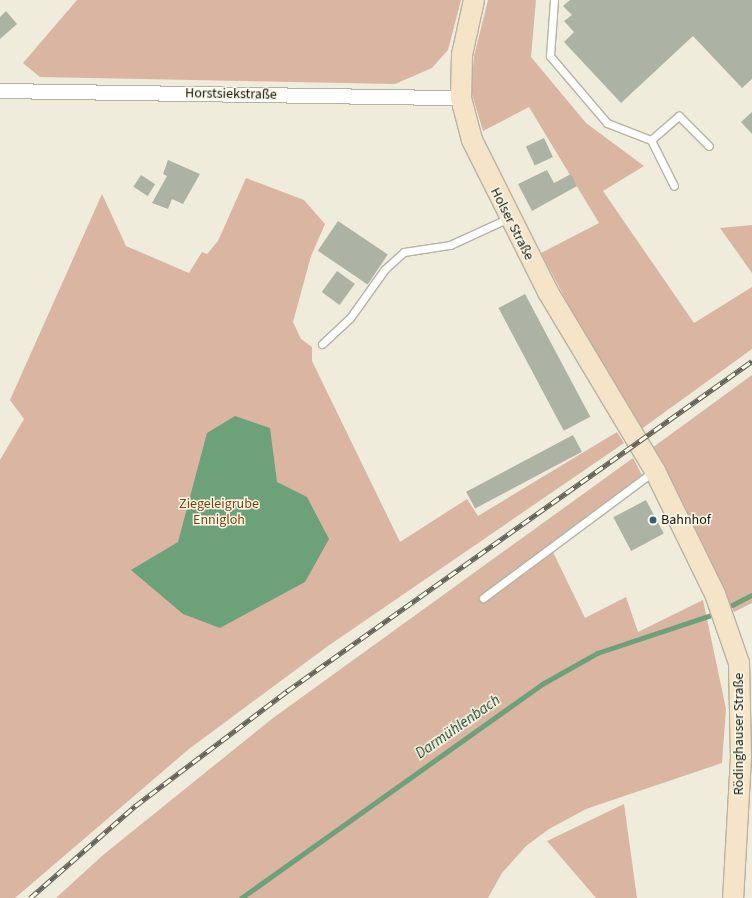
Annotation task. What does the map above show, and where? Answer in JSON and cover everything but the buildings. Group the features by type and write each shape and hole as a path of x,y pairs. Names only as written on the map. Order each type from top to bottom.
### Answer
{"main road":[{"name":"Holser Straße","path":"474,0 462,55 461,98 472,140 509,218 552,299 630,428"},
{"name":"Rödinghauser Straße","path":"630,428 654,471 715,594 739,663 741,758 733,898"}],"street":[{"name":"Horstsiekstraße","path":"0,91 461,98"}],"lane":[{"path":"554,0 550,56 607,123 652,140 674,186"},
{"path":"652,140 679,116 709,146"},
{"path":"322,344 350,318 385,269 404,252 450,245 509,218"},
{"path":"483,598 654,471"}],"green space":[{"path":"77,0 461,0 448,50 432,68 395,84 40,77 23,63"},
{"path":"488,0 536,0 531,57 586,123 644,166 603,191 694,323 752,287 752,349 640,430 605,374 541,253 599,223 529,107 483,131 471,91 474,56"},
{"name":"Ziegeleigrube Ennigloh","path":"246,178 304,200 325,224 311,256 293,322 301,339 312,347 312,361 400,542 467,499 478,516 617,432 624,443 328,646 189,749 15,898 0,898 0,460 24,419 10,400 102,194 126,246 189,273 202,252 207,254 218,241"},
{"path":"752,225 752,273 720,228"},
{"path":"752,375 752,603 734,612 652,448"},
{"path":"633,458 643,477 550,546 585,618 626,597 638,632 703,600 726,709 722,763 586,809 549,829 526,846 502,873 488,898 56,898 103,855 273,718"},
{"path":"624,804 637,898 596,898 547,841"}],"shaded area":[{"path":"235,416 270,428 277,482 307,497 329,539 305,582 220,628 183,614 131,570 178,542 207,433"}],"waterway":[{"name":"Darmühlenbach","path":"732,605 752,595"},
{"name":"Darmühlenbach","path":"241,898 542,684 597,653 711,615"}],"railway":[{"path":"30,898 135,806 287,691 752,361"}],"place":[{"name":"Bahnhof","path":"653,520"}]}
